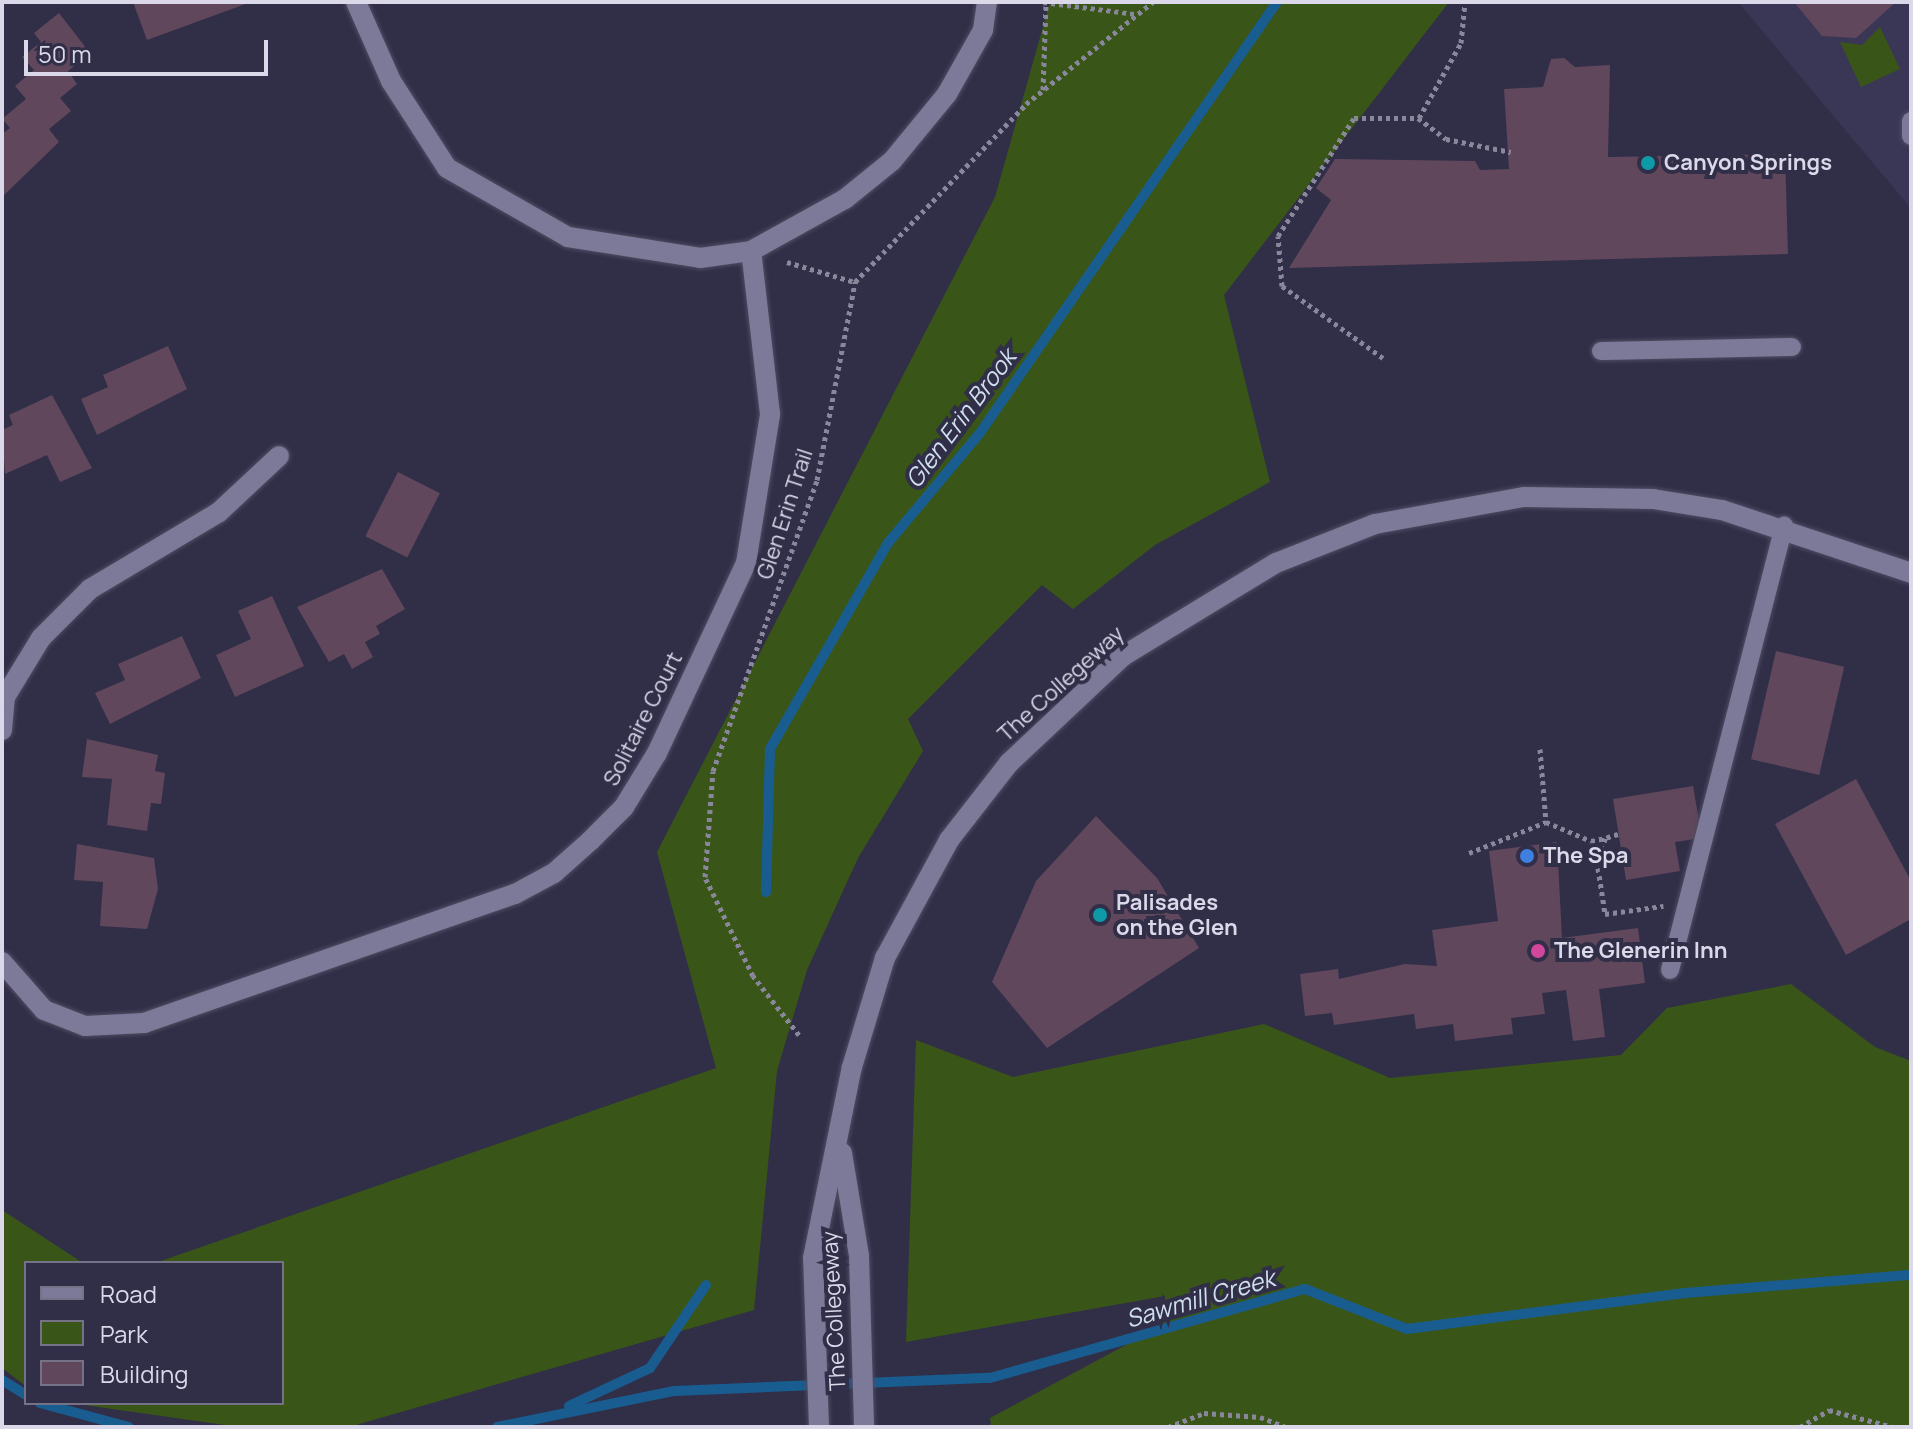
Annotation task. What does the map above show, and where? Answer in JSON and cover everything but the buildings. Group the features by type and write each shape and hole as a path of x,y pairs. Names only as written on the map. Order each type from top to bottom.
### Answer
{"street":[{"path":"356,2 391,81 439,156 472,184 568,237 700,258 751,251 845,199 892,161 947,94 983,30 987,2"},
{"name":"Solitaire Court","path":"2,962 44,1010 85,1026 144,1023 515,894 554,873 590,841 624,807 657,753 746,563 770,414 751,251"},
{"path":"2,730 5,697 34,650 90,589 219,512 279,456"},
{"name":"The Collegeway","path":"819,1427 813,1258 841,1145 852,1067 885,958 949,840 1060,712 1191,609 1276,563 1375,524 1460,504 1575,495 1653,499 1784,525 1911,573"},
{"name":"The Collegeway","path":"841,1145 859,1256 864,1427"}],"lane":[{"path":"1911,121 1911,136"},
{"path":"1601,351 1792,347"},
{"path":"1670,970 1784,525"}],"path":[{"path":"751,251 855,282 1043,90 1153,2"},
{"path":"1418,118 1461,43 1465,2"},
{"path":"1043,90 1045,3 1137,15"},
{"path":"1383,358 1282,286 1278,236 1354,118 1418,118 1446,139 1511,152"},
{"name":"Glen Erin Trail","path":"799,1035 753,976 705,877 706,862 713,771 817,480 855,282"},
{"path":"1540,749 1546,822"},
{"path":"1469,853 1546,822 1591,841 1618,834"},
{"path":"1605,838 1598,868 1605,914 1688,902"},
{"path":"1800,1427 1829,1410 1893,1427"},
{"path":"1168,1427 1204,1413 1260,1417 1286,1427"}],"shaded area":[{"path":"1738,2 1911,2 1911,207 1909,206"}],"green space":[{"path":"1050,2 1449,2 1224,295 1270,482 1155,545 1073,609 1042,585 908,719 923,751 858,858 807,970 777,1071 754,1310 349,1427 239,1427 84,1405 284,1405 284,1261 161,1261 716,1068 657,852 995,197"},
{"path":"1880,27 1900,69 1861,87 1840,42 1862,45"},
{"path":"1791,984 1875,1047 1911,1061 1911,1427 991,1427 990,1418 1163,1325 1165,1296 906,1342 916,1040 1013,1077 1264,1024 1390,1078 1621,1055 1667,1008"},
{"path":"2,1210 80,1261 24,1261 24,1384 2,1368"}],"waterway":[{"name":"Glen Erin Brook","path":"766,892 770,749 888,543 980,433 1277,2"},
{"name":"Sawmill Creek","path":"497,1427 674,1391 990,1378 1305,1289 1407,1329 1685,1293 1911,1275"},
{"name":"Glen Erin Brook","path":"569,1406 650,1368 706,1285"},
{"name":"Sawmill Creek","path":"2,1380 24,1394"},
{"name":"Sawmill Creek","path":"47,1405 129,1427"}],"place":[{"name":"Canyon Springs","path":"1648,163"},
{"name":"The Spa","path":"1527,856"},
{"name":"Palisades on the Glen","path":"1100,915"},
{"name":"The Glenerin Inn","path":"1538,951"}]}
